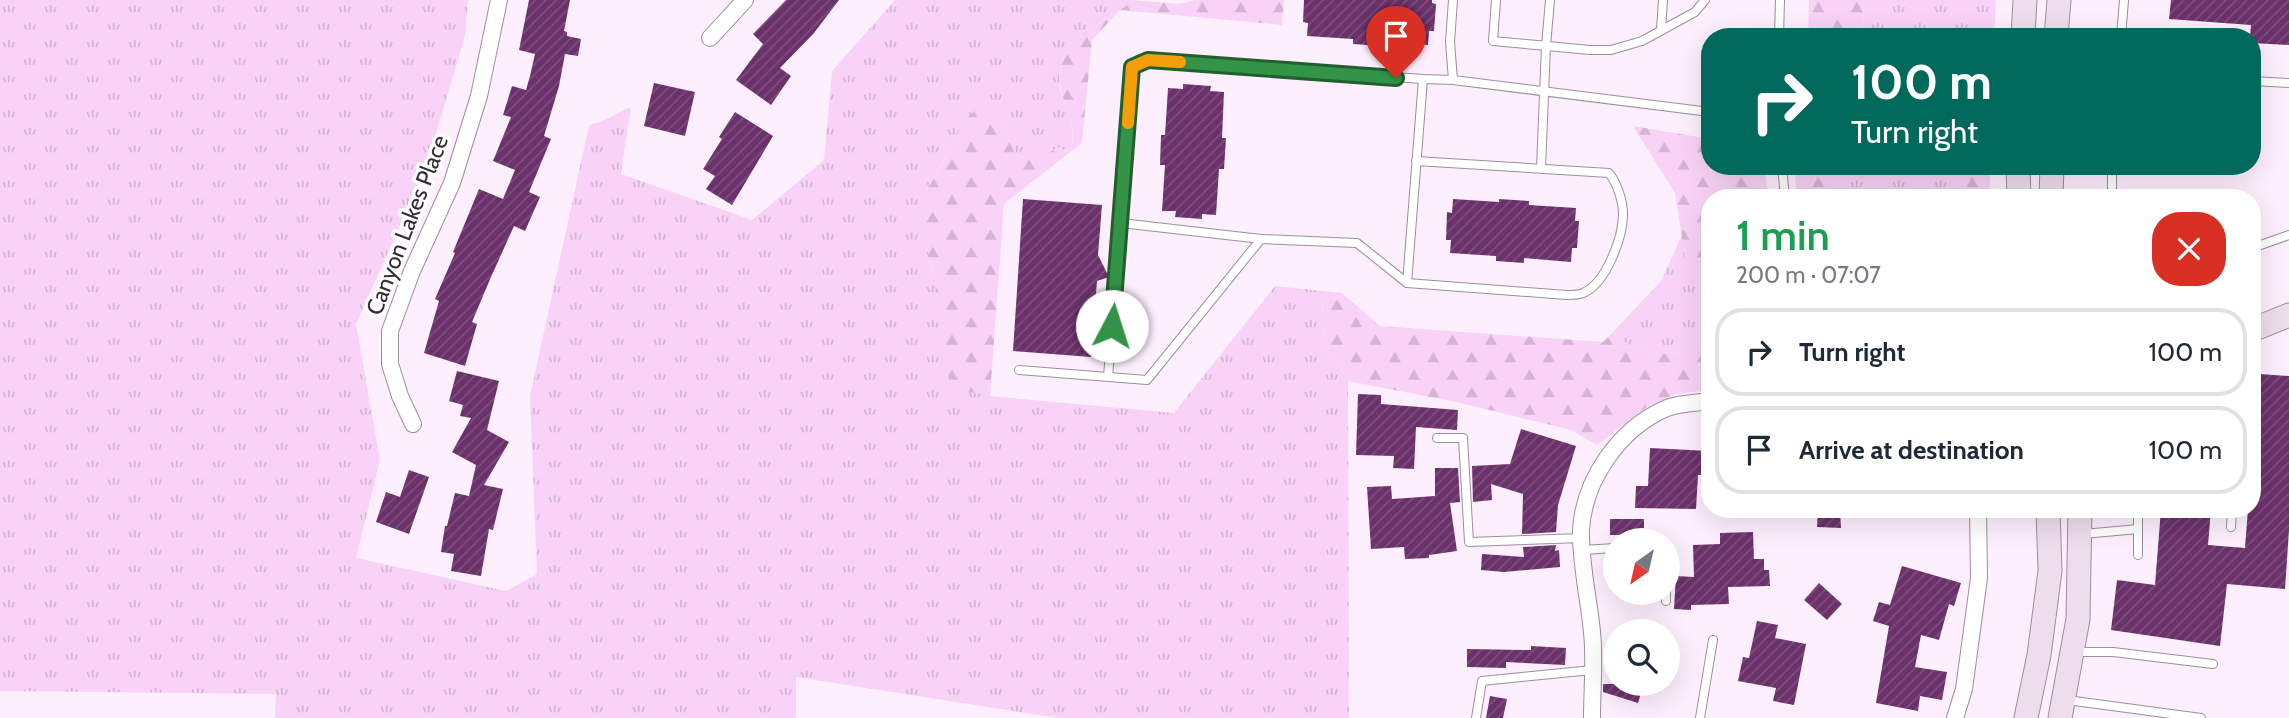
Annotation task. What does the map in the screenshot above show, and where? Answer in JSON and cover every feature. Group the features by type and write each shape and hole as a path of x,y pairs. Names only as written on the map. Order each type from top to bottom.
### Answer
{"main road":[{"path":"2023,28 2025,0"},
{"path":"2057,28 2059,0"},
{"path":"2261,326 2289,315"},
{"path":"2026,718 2039,655 2050,571 2048,518"},
{"path":"2062,709 2078,619 2080,518"}],"street":[{"name":"Canyon Lakes Place","path":"413,424 400,396 390,364 390,331 412,271 452,183 478,96 499,0"},
{"path":"710,38 745,0"},
{"path":"1592,718 1592,635 1581,530 1587,496 1619,442 1640,424 1668,407 1701,402"},
{"path":"1955,718 1964,689 1979,578 1978,518"}],"lane":[{"path":"1453,0 1450,42 1454,80"},
{"path":"1496,0 1493,41 1611,50 1642,41 1695,12 1705,0"},
{"path":"1541,168 1550,0"},
{"path":"1661,30 1663,0"},
{"path":"1779,28 1780,0"},
{"path":"2122,28 2124,0"},
{"path":"1108,377 1132,67 1137,64 1148,60 1454,80 1701,111"},
{"path":"1407,283 1423,79"},
{"path":"2261,81 2289,83"},
{"path":"1121,223 1261,239 1357,243 1407,283 1567,296 1582,294 1592,289 1614,257 1623,213 1615,181 1609,173 1416,160"},
{"path":"2261,245 2289,235"},
{"path":"1019,370 1147,380 1261,239"},
{"path":"1437,438 1463,438 1469,542 1603,547"},
{"path":"2138,518 2138,555"},
{"path":"2231,527 2232,518"},
{"path":"2080,534 2138,529"},
{"path":"1700,718 1713,640"},
{"path":"2073,652 2113,652 2214,664"},
{"path":"1476,718 1482,681 1592,670"},
{"path":"2062,709 2201,718"}],"green space":[{"path":"0,0 468,0 465,36 426,167 356,324 380,460 356,558 506,591 537,574 530,396 589,125 631,107 621,174 752,220 824,160 832,71 895,0 1133,0 1107,19 1082,32 1066,52 1059,79 1072,124 1070,153 1058,147 1050,152 1024,158 1014,152 998,115 962,124 927,189 927,246 935,280 938,312 990,396 1174,413 1275,286 1323,291 1322,319 1327,348 1348,381 1349,718 1057,718 796,677 796,718 275,718 276,694 0,691"},
{"path":"1133,0 1179,4 1195,0 1284,0 1282,25 1120,10"},
{"path":"1809,0 1863,0 1864,28 1808,28"},
{"path":"1863,0 1996,0 1994,28 1864,28"},
{"path":"1120,11 1092,40 1082,143 1070,152 1072,126 1060,82 1065,54 1069,45 1082,32"},
{"path":"978,107 998,115 1014,152 1023,158 1050,152 1058,147 1070,153 1004,204 990,396 969,392 946,375 940,350 935,280 927,246 927,190 962,124"},
{"path":"1633,126 1701,137 1701,175 1766,175 1767,189 1701,189 1701,261 1695,263 1685,257 1675,193"},
{"path":"1795,175 1833,175 1838,189 1796,189"},
{"path":"1833,175 1959,175 1962,189 1838,189"},
{"path":"1959,175 1990,175 1990,189 1962,189"},
{"path":"1682,235 1685,257 1701,258 1701,350 1660,354 1640,350 1613,332 1661,281"},
{"path":"1323,291 1342,293 1380,326 1603,342 1613,332 1640,350 1660,354 1701,350 1701,391 1676,394 1647,407 1597,445 1571,430 1461,403 1348,381 1327,348 1322,319"}],"building":[{"path":"529,0 570,0 564,31 567,36 581,39 578,56 565,54 559,86 544,136 551,139 529,192 540,197 525,231 514,226 491,277 472,322 477,324 465,366 424,353 439,301 435,299 479,189 503,199 515,170 493,161 511,117 503,115 512,86 526,90 535,54 519,50"},
{"path":"786,0 839,0 814,33 780,68 791,76 771,105 736,80 763,44 753,34"},
{"path":"1304,0 1432,0 1432,3 1436,4 1434,31 1429,31 1428,45 1381,41 1381,46 1353,44 1353,39 1307,36 1308,23 1303,22"},
{"path":"2171,0 2289,0 2289,45 2261,43 2261,28 2251,28 2251,25 2169,19"},
{"path":"654,83 695,92 685,136 644,126"},
{"path":"1183,84 1211,86 1210,91 1224,92 1224,169 1219,169 1216,215 1202,214 1202,219 1175,217 1176,211 1162,211 1165,165 1160,165 1161,135 1165,135 1168,88 1183,89"},
{"path":"735,112 773,136 732,205 706,189 715,176 703,169"},
{"path":"1023,199 1102,205 1098,255 1109,277 1097,281 1091,357 1013,351"},
{"path":"1453,199 1529,201 1529,205 1576,208 1575,221 1579,221 1577,248 1572,248 1571,262 1524,258 1524,263 1496,261 1496,256 1450,253 1451,240 1446,240 1447,212 1452,213"},
{"path":"457,371 499,381 487,430 509,442 484,485 503,489 493,530 489,529 481,576 451,571 454,554 441,552 445,526 455,493 469,496 476,465 452,452 471,418 460,416 463,405 449,401"},
{"path":"2261,374 2289,376 2289,530 2285,589 2227,584 2220,646 2111,630 2117,580 2155,585 2160,518 2210,518 2208,545 2245,548 2247,518 2261,518"},
{"path":"1358,394 1381,395 1381,404 1458,410 1457,430 1416,427 1414,469 1393,468 1394,456 1356,455"},
{"path":"1521,429 1576,446 1558,505 1556,532 1522,534 1523,494 1491,484 1492,500 1473,502 1472,466 1510,464"},
{"path":"1650,448 1701,451 1696,509 1635,508 1636,486 1648,486"},
{"path":"1435,468 1458,468 1460,502 1450,503 1457,551 1429,555 1429,558 1405,559 1404,547 1371,549 1367,487 1391,486 1392,499 1435,496"},
{"path":"409,470 429,477 409,534 376,522 386,492 400,497"},
{"path":"1818,518 1840,518 1841,528 1817,527"},
{"path":"1610,519 1644,519 1644,528 1610,528"},
{"path":"1753,532 1754,559 1764,559 1764,570 1769,570 1770,586 1728,587 1729,604 1691,605 1691,610 1674,609 1674,606 1680,606 1680,576 1694,577 1693,545 1720,544 1720,533"},
{"path":"1556,545 1560,567 1504,572 1481,570 1482,554 1524,557 1523,547"},
{"path":"1902,566 1961,583 1954,606 1949,604 1939,640 1921,635 1915,667 1947,672 1942,700 1920,696 1918,711 1876,703 1889,626 1873,621 1879,602 1890,605"},
{"path":"1819,583 1842,604 1827,620 1804,600"},
{"path":"1757,621 1778,625 1775,638 1806,644 1794,705 1773,701 1776,688 1738,681 1743,657 1749,658"},
{"path":"1531,646 1566,648 1565,665 1506,662 1506,668 1467,667 1467,649 1531,650"},
{"path":"1490,696 1507,699 1503,718 1486,718"},
{"path":"1616,696 1640,696 1638,703"}],"slow traffic":[{"path":"1128,123 1132,67 1148,60 1180,62"}],"route":[{"path":"1112,326 1132,67 1148,60 1396,78"}]}
